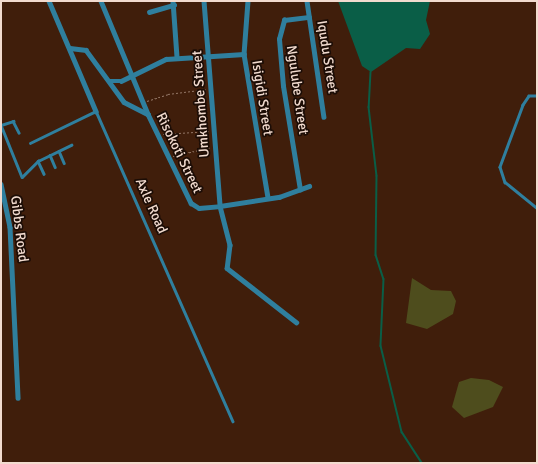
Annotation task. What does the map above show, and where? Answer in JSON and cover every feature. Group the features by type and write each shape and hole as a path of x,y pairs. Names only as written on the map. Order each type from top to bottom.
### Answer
{"street":[{"name":"Axle Road","path":"49,1 96,111"},
{"name":"Risokoti Street","path":"101,1 148,114 190,202 199,208 220,206 268,198 300,190 309,186"},
{"name":"Umkhombe Street","path":"204,1 213,88 215,147 220,206 230,245 229,271 296,322"},
{"name":"Isigidi Street","path":"248,1 244,54 268,198"},
{"name":"Iqudu Street","path":"307,1 324,116"},
{"path":"149,12 173,3 177,57"},
{"name":"Ngulube Street","path":"300,190 283,86 280,33 285,19 310,17"},
{"path":"70,48 86,50 126,104 148,114"},
{"path":"109,81 121,81 156,62 177,57 244,54"},
{"name":"Gibbs Road","path":"1,184 10,227 18,398"}],"lane":[{"path":"537,96 529,96 523,105 500,167 505,182 537,208"},
{"path":"30,143 96,111"},
{"name":"Axle Road","path":"96,111 233,421"},
{"path":"19,133 13,121 1,125 22,177 38,161 71,145"},
{"path":"59,151 64,163"},
{"path":"50,155 55,166"},
{"path":"38,161 44,174"}],"path":[{"path":"143,102 168,94 213,88"},
{"path":"157,134 215,131"},
{"path":"169,158 215,147"}],"shaded area":[{"path":"338,1 430,1 426,20 430,34 420,49 406,48 371,72 362,66"},
{"path":"412,278 431,290 451,291 456,301 453,314 427,329 406,323"},
{"path":"471,378 489,380 503,387 493,407 464,418 452,407 459,382"}],"waterway":[{"path":"371,72 369,107 377,176 376,255 384,279 381,346 402,432 422,463"}]}
